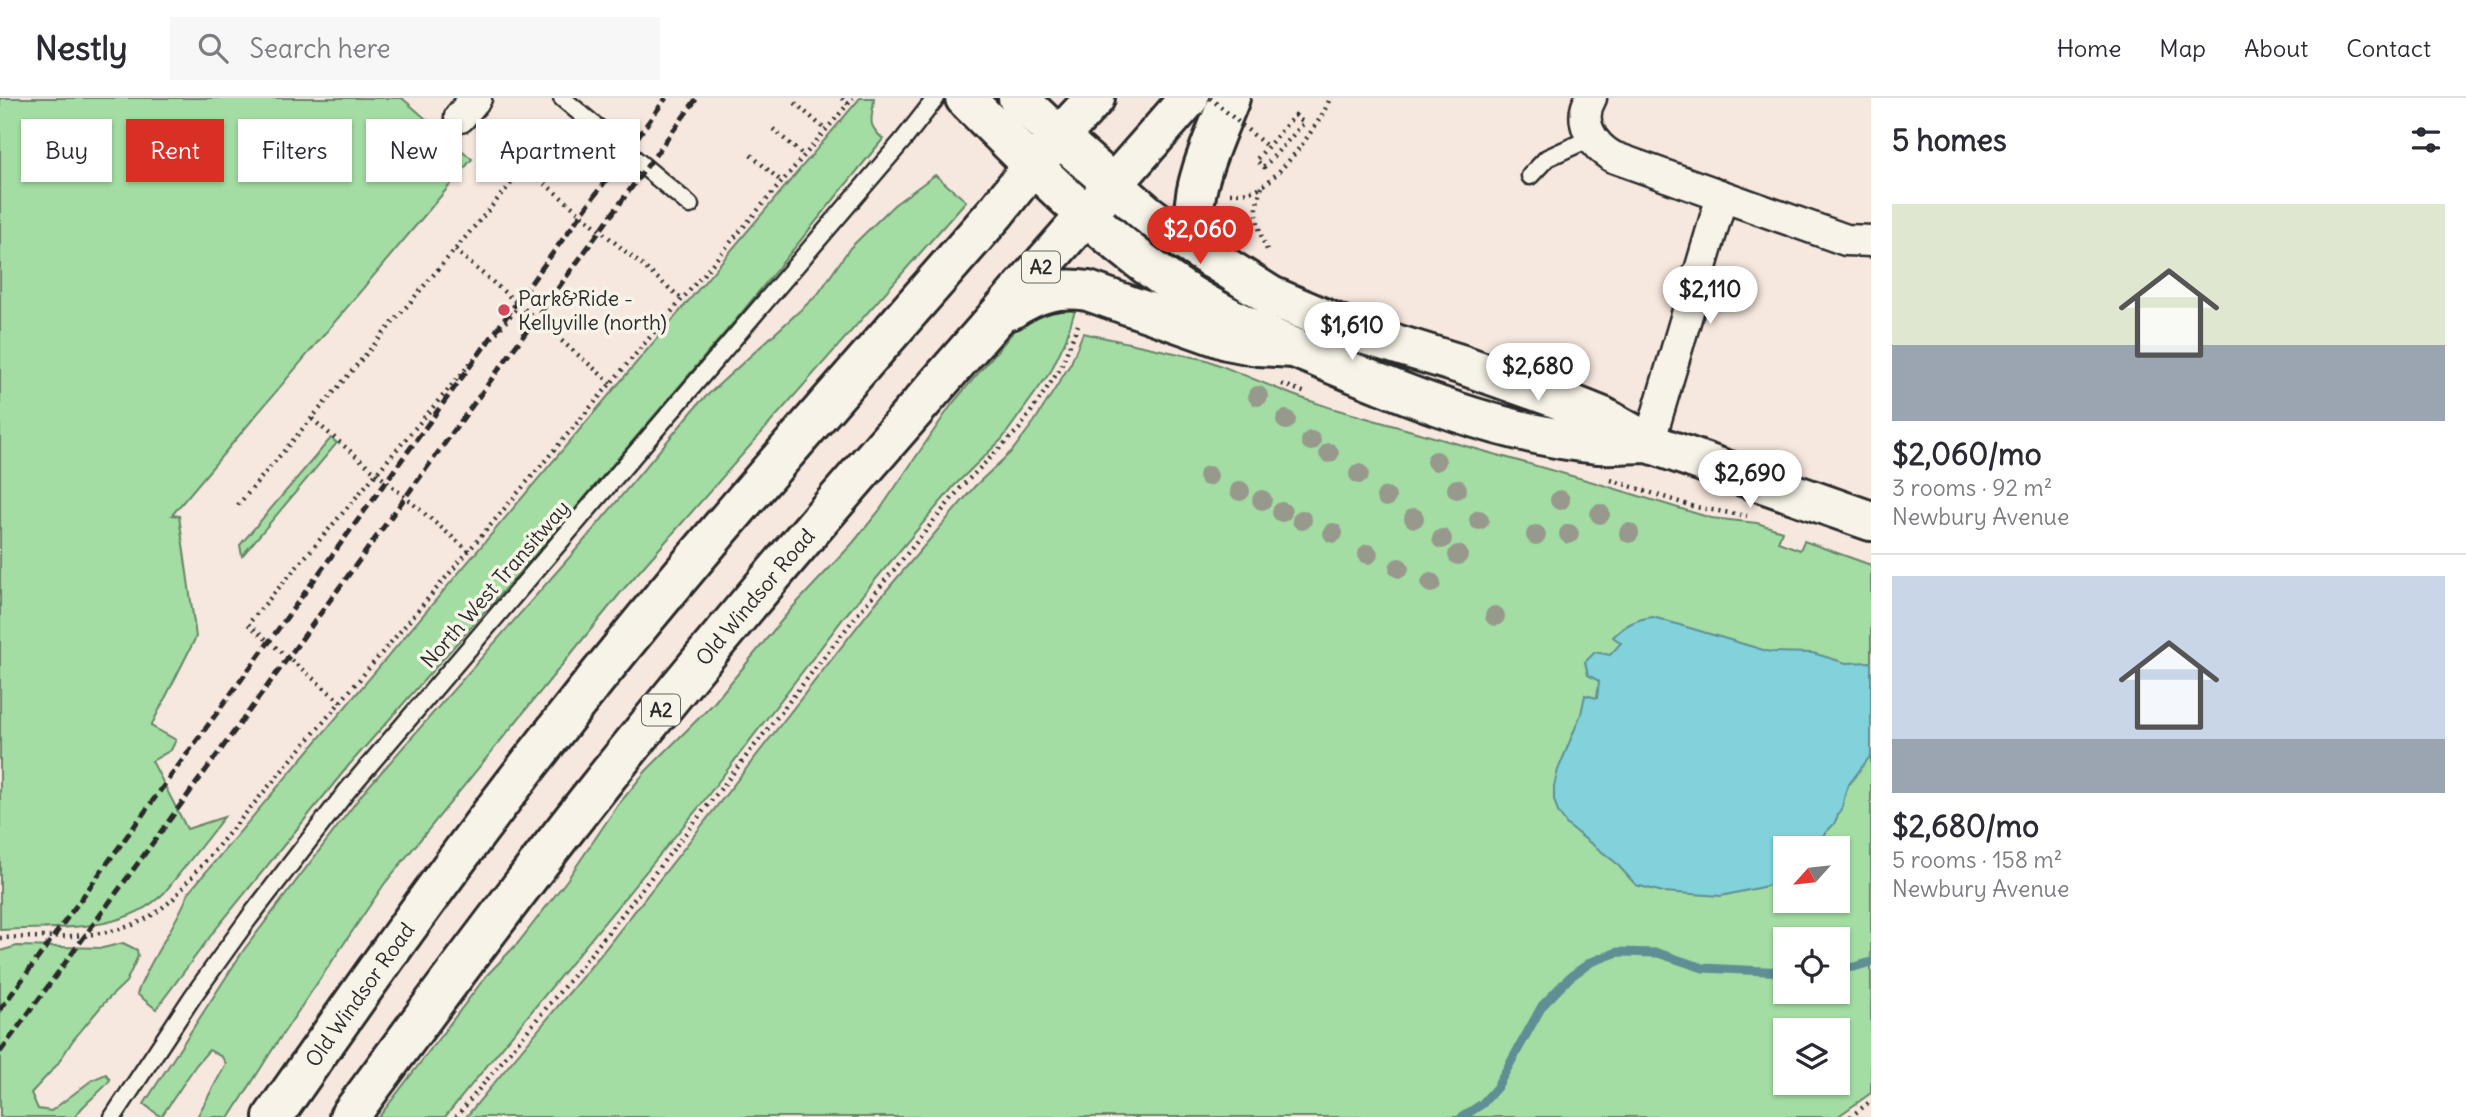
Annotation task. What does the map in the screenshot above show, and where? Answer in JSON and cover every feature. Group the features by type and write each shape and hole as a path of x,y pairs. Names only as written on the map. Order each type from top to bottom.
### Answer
{"main road":[{"path":"965,98 1087,214 1169,282 1234,320 1294,348 1423,400 1552,437 1602,444 1649,443"},
{"path":"1018,98 1113,185 1178,237 1271,296 1329,322 1510,381 1603,418 1649,443 1871,521"},
{"name":"Old Windsor Road","path":"273,1117 454,862 544,744 692,562 969,243 1033,165 1094,98"},
{"name":"Old Windsor Road","path":"349,1117 494,921 600,785 787,559 1189,98"},
{"path":"1212,259 1198,231 1195,206 1206,163 1230,98"},
{"path":"995,321 1036,295 1069,288 1088,291 1227,340 1258,346 1294,348"}],"street":[{"path":"1591,98 1585,120 1591,138 1613,157 1846,240 1871,241"},
{"path":"1649,443 1722,196"}],"lane":[{"path":"562,98 690,205"},
{"name":"North West Transitway","path":"113,1117 249,918 347,791 904,139 936,98"},
{"path":"1530,176 1547,159 1591,138"}],"path":[{"path":"842,98 848,103"},
{"path":"0,938 83,935 139,923 173,899 853,98"},
{"path":"1210,98 1268,147"},
{"path":"1220,192 1246,193 1262,186 1284,165 1320,120 1330,98"},
{"path":"795,103 826,130"},
{"path":"1295,115 1304,123 1264,167 1256,160 1268,147 1295,115"},
{"path":"773,129 804,156"},
{"path":"751,155 782,181"},
{"path":"1274,157 1284,165"},
{"path":"238,505 525,167 682,299"},
{"path":"1262,186 1257,198 1256,212 1261,237 1270,256"},
{"path":"456,250 611,383"},
{"path":"341,702 248,624 520,305"},
{"path":"456,1117 596,949 857,615 963,485 1020,428 1060,369 1082,313"},
{"path":"312,419 469,551"},
{"path":"1850,1117 1871,1101"}],"green space":[{"path":"0,98 402,98 426,119 366,119 366,182 453,182 172,515 179,516 196,637 151,726 176,740 171,750 152,761 187,829 224,817 164,893 128,916 87,926 0,930"},
{"path":"860,98 874,98 872,124 883,139 739,316 557,530 349,765 215,930 156,1009 137,994 189,892"},
{"path":"462,150 472,159 462,171"},
{"path":"935,175 966,201 622,591 385,883 230,1117 197,1117 226,1064 222,1057 209,1050 161,1117 144,1104 243,951 363,793 582,543 700,402 818,294 850,248 894,205"},
{"path":"1077,304 1066,339 1051,371 1002,439 954,486 845,616 699,807 445,1117 379,1117 487,975 518,943 567,880 618,805 646,771 713,704 792,608 852,544 879,511 952,404 1024,319 1035,311"},
{"path":"1083,333 1207,360 1331,408 1711,518 1757,523 1782,531 1778,542 1800,550 1804,541 1871,565 1871,1093 1837,1117 466,1117 602,953 875,604 975,486 1012,451 1034,422 1071,363"},
{"path":"331,438 337,443 242,556 240,545"},
{"path":"123,943 137,950 138,956 126,982 104,1003 73,1040 57,1065 31,1093 38,1109 51,1111 92,1080 106,1074 110,1080 75,1117 0,1117 0,951 17,946 103,948"}],"water":[{"path":"1653,617 1770,652 1813,653 1846,663 1871,662 1871,755 1847,787 1834,824 1822,836 1773,836 1773,882 1767,886 1721,896 1663,892 1636,885 1615,862 1567,825 1558,812 1554,786 1558,770 1581,714 1585,695 1597,698 1599,681 1588,675 1585,662 1595,652 1610,655 1621,643 1613,637 1636,621"}],"waterway":[{"path":"1462,1117 1482,1104 1497,1087 1542,1006 1570,977 1591,962 1618,952 1658,953 1703,968 1773,971"},
{"path":"1850,967 1871,962"}],"railway":[{"path":"0,1010 666,98"},
{"path":"0,1052 697,98"}],"place":[{"name":"Park&Ride - Kellyville (north)","path":"504,310"}]}
